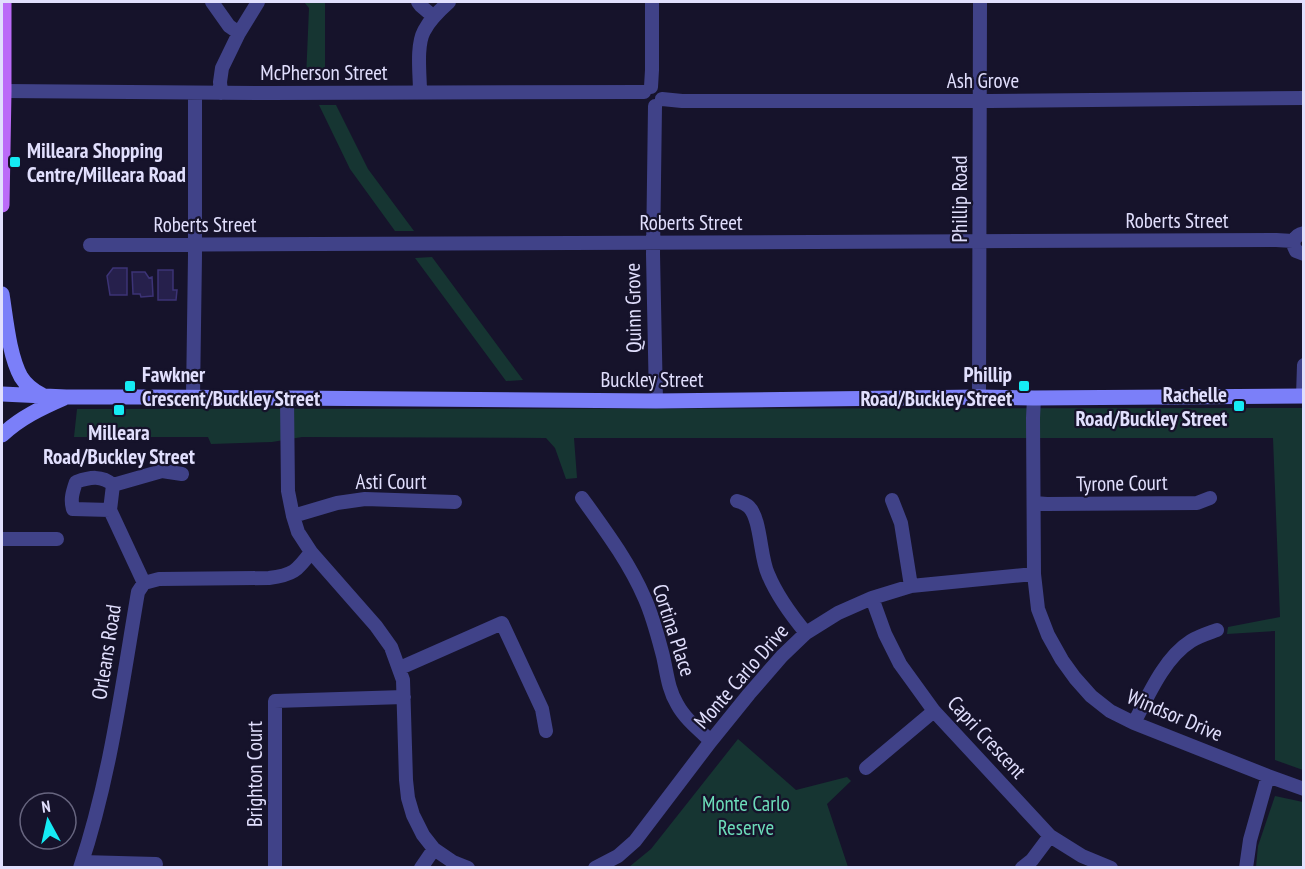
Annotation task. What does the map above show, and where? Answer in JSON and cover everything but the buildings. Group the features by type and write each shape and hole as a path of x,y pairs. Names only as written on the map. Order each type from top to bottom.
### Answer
{"main road":[{"path":"2,205 4,2"},
{"path":"2,294 18,370 27,384 44,396"},
{"name":"Buckley Street","path":"2,394 66,397 656,401 1303,396"},
{"path":"2,435 18,421 66,397"}],"street":[{"path":"212,2 229,26 239,33"},
{"path":"222,93 220,82 222,68 239,33 258,2"},
{"path":"418,2 434,17"},
{"path":"420,92 420,44 423,33 434,17 449,2"},
{"path":"652,2 652,70 647,89 660,90 662,93 658,103"},
{"name":"Phillip Road","path":"979,397 980,2"},
{"name":"McPherson Street","path":"4,92 222,93 647,89"},
{"path":"194,397 195,93"},
{"name":"Ash Grove","path":"658,103 682,101 1304,99"},
{"name":"Quinn Grove","path":"656,401 653,243 658,103"},
{"path":"1298,237 1293,245 1296,251 1304,254"},
{"name":"Roberts Street","path":"90,245 980,242 1276,240 1298,237"},
{"path":"1303,396 1304,365"},
{"path":"287,398 288,491 298,532 311,552 376,626 391,647 404,680 408,798 413,815 423,835 434,849 453,862 468,867"},
{"name":"Windsor Drive","path":"1034,398 1034,574 1038,609 1048,635 1062,660 1091,696 1110,711 1134,723 1304,789"},
{"path":"113,485 162,471 182,474"},
{"path":"110,510 73,509 72,491 76,482 86,478 98,477 113,485"},
{"path":"113,485 110,510 144,584"},
{"name":"Cortina Place","path":"582,498 612,539 645,599 663,657 668,685 677,704 687,718 711,741"},
{"name":"Tyrone Court","path":"1034,503 1197,503 1210,498"},
{"name":"Asti Court","path":"293,516 337,503 365,499 455,502"},
{"path":"892,500 902,523 911,586"},
{"path":"737,501 749,507 755,517 761,552 775,591 789,613 806,633"},
{"path":"2,539 57,539"},
{"name":"Orleans Road","path":"81,865 97,811 114,736 138,592 144,584 159,579 286,576 300,568 311,552"},
{"name":"Monte Carlo Drive","path":"595,867 618,856 635,841 711,741 782,656 806,633 838,613 872,598 911,586 1034,574"},
{"name":"Capri Crescent","path":"872,598 885,634 900,664 934,711 1050,836 1082,856 1111,867"},
{"path":"400,668 502,623 542,710 546,731"},
{"path":"1134,723 1155,683 1173,657 1190,641 1217,630"},
{"name":"Brighton Court","path":"275,867 275,702 404,697"},
{"path":"866,768 934,711"},
{"path":"1246,867 1250,840 1268,776"},
{"path":"1022,867 1032,860 1050,836"},
{"path":"421,867 434,849"},
{"path":"81,865 156,864"}],"green space":[{"path":"304,2 325,2 325,79 306,79 309,8"},
{"path":"319,105 336,105 368,169 414,231 395,231 350,169"},
{"path":"432,257 523,380 506,381 415,258"},
{"path":"1303,408 1303,770 1275,760 1275,631 1227,634 1228,627 1280,617 1273,438 574,438 577,478 566,479 555,448 546,438 302,437 272,442 211,444 208,437 74,437 77,409"},
{"name":"Monte Carlo Reserve","path":"738,739 796,790 847,777 851,781 827,804 848,867 629,867 651,849"},
{"path":"1275,796 1303,802 1303,867 1256,867 1258,846"}],"place":[{"name":"Milleara Shopping Centre/Milleara Road","path":"15,162"},
{"name":"Fawkner Crescent/Buckley Street","path":"130,386"},
{"name":"Phillip Road/Buckley Street","path":"1024,386"},
{"name":"Rachelle Road/Buckley Street","path":"1239,406"},
{"name":"Milleara Road/Buckley Street","path":"119,410"}]}
